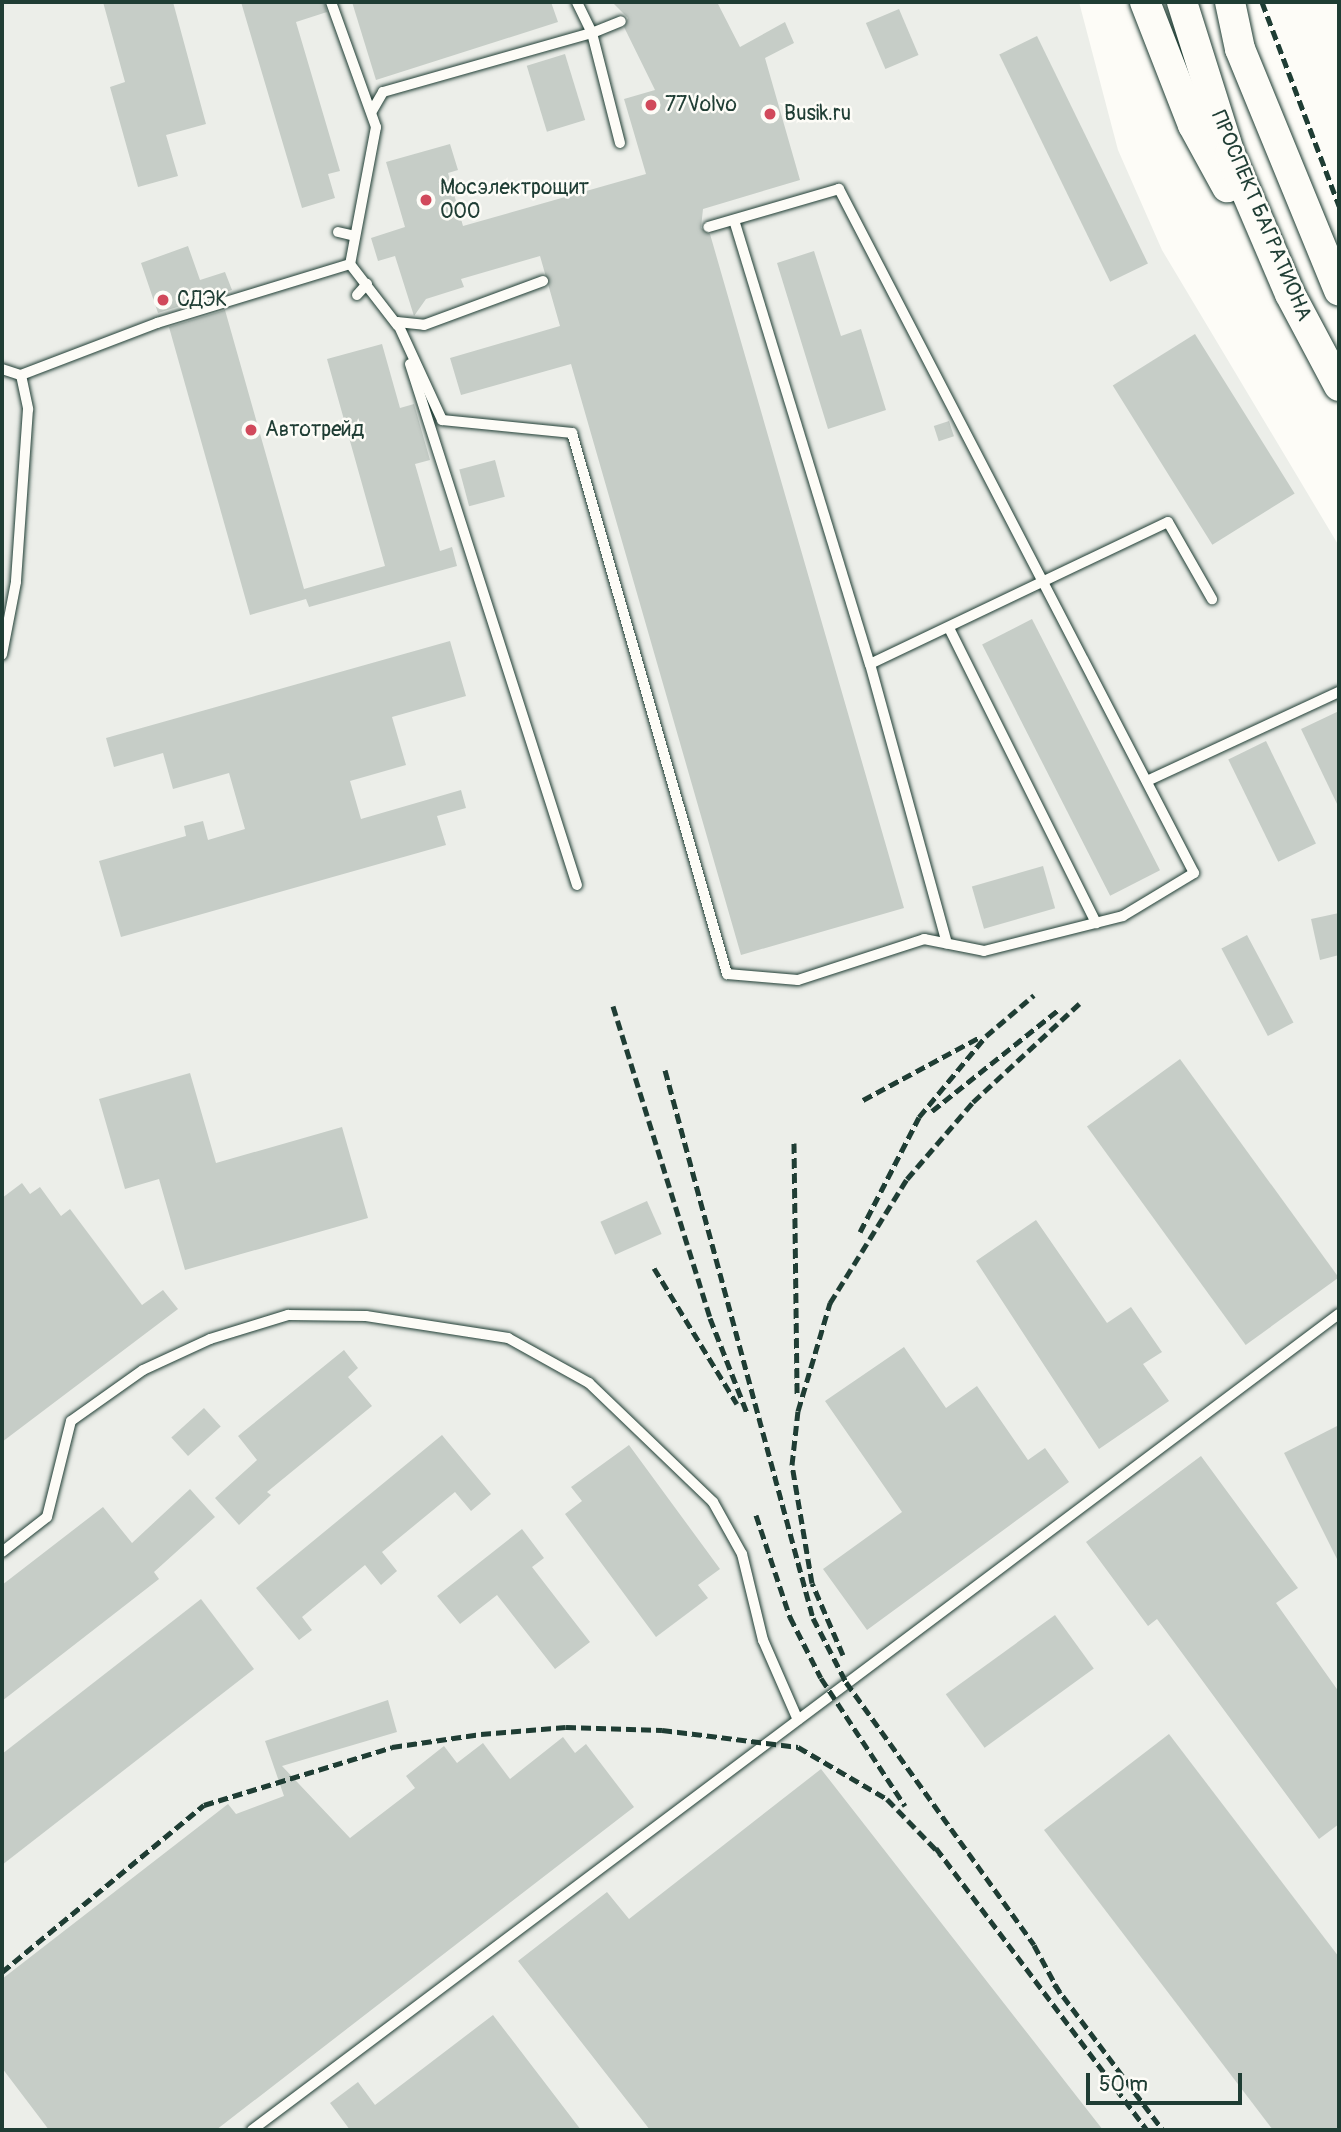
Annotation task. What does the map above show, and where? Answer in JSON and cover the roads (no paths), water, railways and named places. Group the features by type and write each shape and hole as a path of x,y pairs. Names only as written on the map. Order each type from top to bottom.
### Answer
{"main road":[{"path":"1145,2 1193,125 1290,294"},
{"name":"ПРОСПЕКТ БАГРАТИОНА","path":"1182,2 1230,155 1290,294 1339,386"},
{"name":"ПРОСПЕКТ БАГРАТИОНА","path":"1230,2 1240,49 1339,290"}],"lane":[{"path":"331,2 376,127 350,264"},
{"path":"578,2 592,33 620,143"},
{"path":"372,111 383,92 592,33 621,21"},
{"path":"350,264 397,322 442,420 572,433 727,974 799,980 923,939 984,951 1123,916 1194,873 839,189 708,228"},
{"path":"734,220 870,664 947,944"},
{"path":"338,232 355,236"},
{"path":"2,369 21,375 150,325 350,264"},
{"path":"397,322 424,325 542,281"},
{"path":"357,295 367,284"},
{"path":"397,322 578,885"},
{"path":"2,654 16,582 28,409 21,375"},
{"path":"870,664 1044,584 1168,522 1212,599"},
{"path":"949,628 1096,923"},
{"path":"1147,781 1339,692"},
{"path":"252,2130 1339,1314"},
{"path":"2,1552 47,1517 71,1421 143,1370 210,1339 288,1315 366,1316 508,1338 589,1384 712,1502 742,1554 763,1640 798,1720"}],"railway":[{"path":"1262,2 1339,206"},
{"path":"860,1232 919,1117 986,1036 1034,995"},
{"path":"843,1655 812,1583 792,1465 798,1411 830,1303 907,1179 973,1102 1083,1000"},
{"path":"613,1006 710,1318 747,1413"},
{"path":"932,1111 1058,1010"},
{"path":"863,1100 978,1038"},
{"path":"665,1070 813,1618 846,1682 1034,1945 1060,1993"},
{"path":"794,1143 797,1395"},
{"path":"654,1268 737,1404"},
{"path":"756,1515 790,1617 821,1678 905,1806"},
{"path":"2,1972 204,1805 392,1747 481,1734 566,1727 662,1730 798,1747 887,1799 942,1856"},
{"path":"936,1848 1147,2130"},
{"path":"1054,1984 1163,2130"}],"place":[{"name":"77Volvo","path":"651,105"},
{"name":"Busik.ru","path":"770,114"},
{"name":"Мосэлектрощит ООО","path":"426,200"},
{"name":"СДЭК","path":"163,300"},
{"name":"Автотрейд","path":"251,430"}]}
